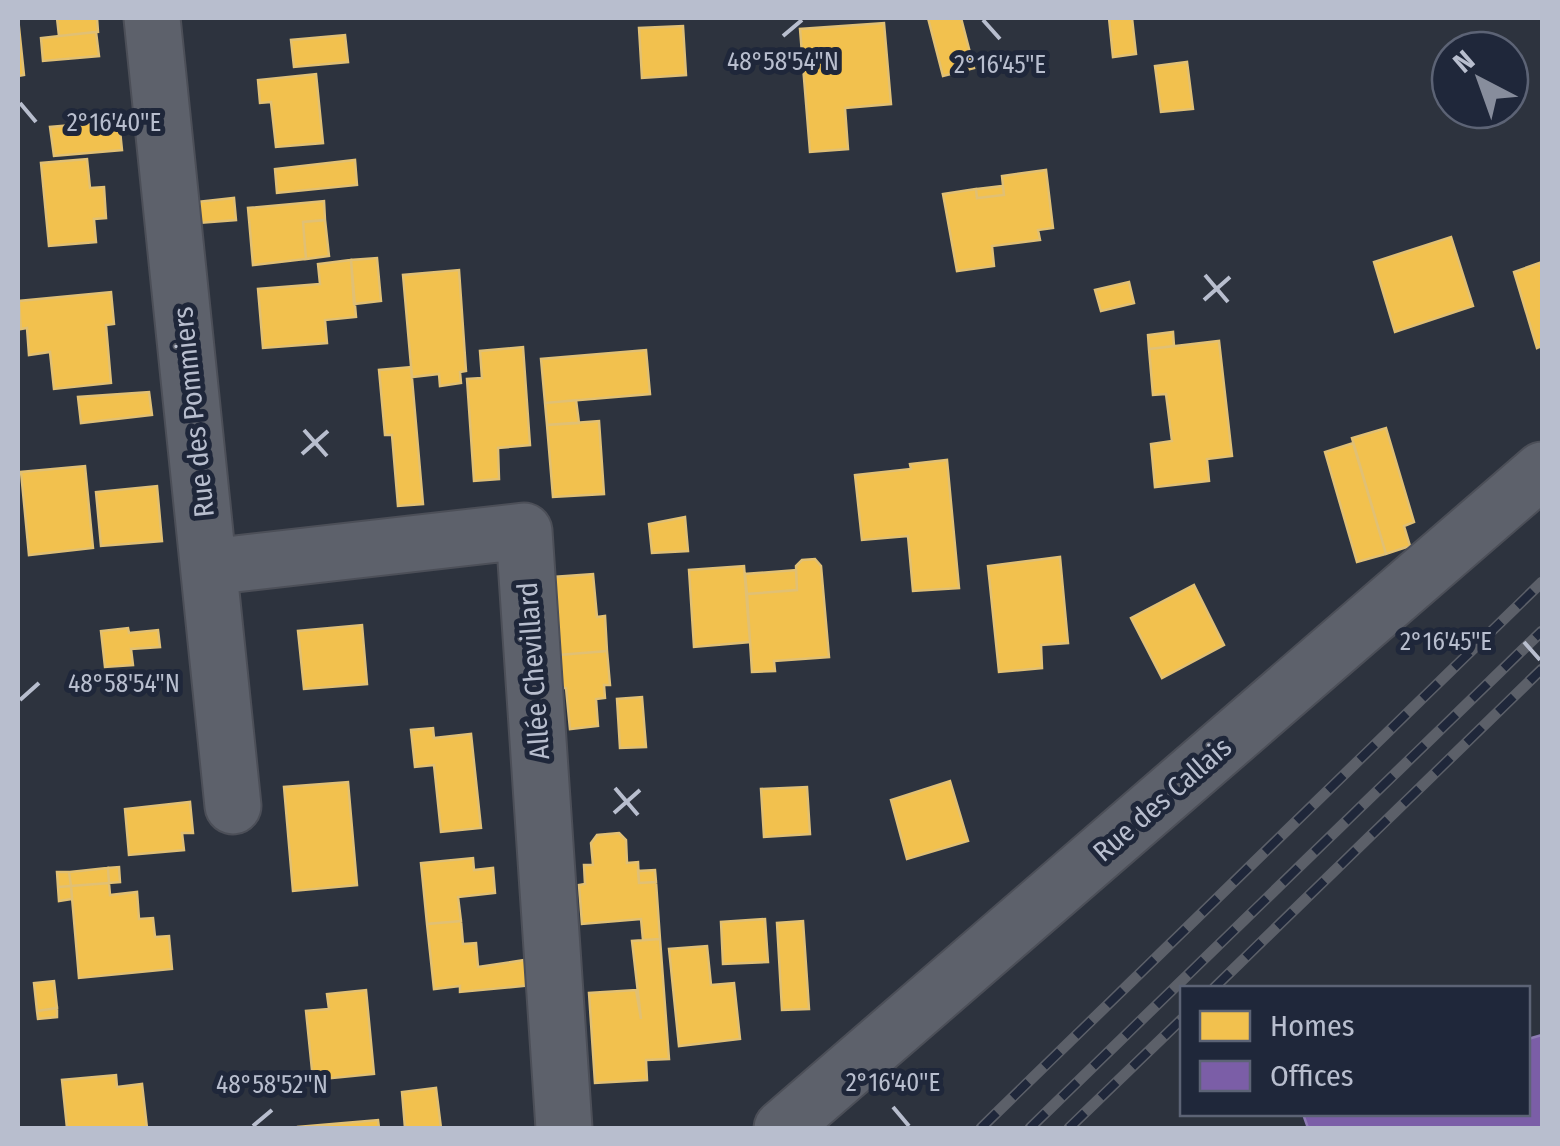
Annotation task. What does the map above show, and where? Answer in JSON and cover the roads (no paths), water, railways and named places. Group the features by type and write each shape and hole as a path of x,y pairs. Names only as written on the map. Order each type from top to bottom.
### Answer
{"street":[{"name":"Rue des Pommiers","path":"152,18 233,806"},
{"name":"Rue des Callais","path":"782,1128 1542,470"},
{"name":"Allée Chevillard","path":"208,567 524,531 564,1128"}],"railway":[{"path":"981,1128 1542,582"},
{"path":"1030,1128 1542,631"},
{"path":"1216,986 1542,669"},
{"path":"1069,1128 1180,1021"}]}
